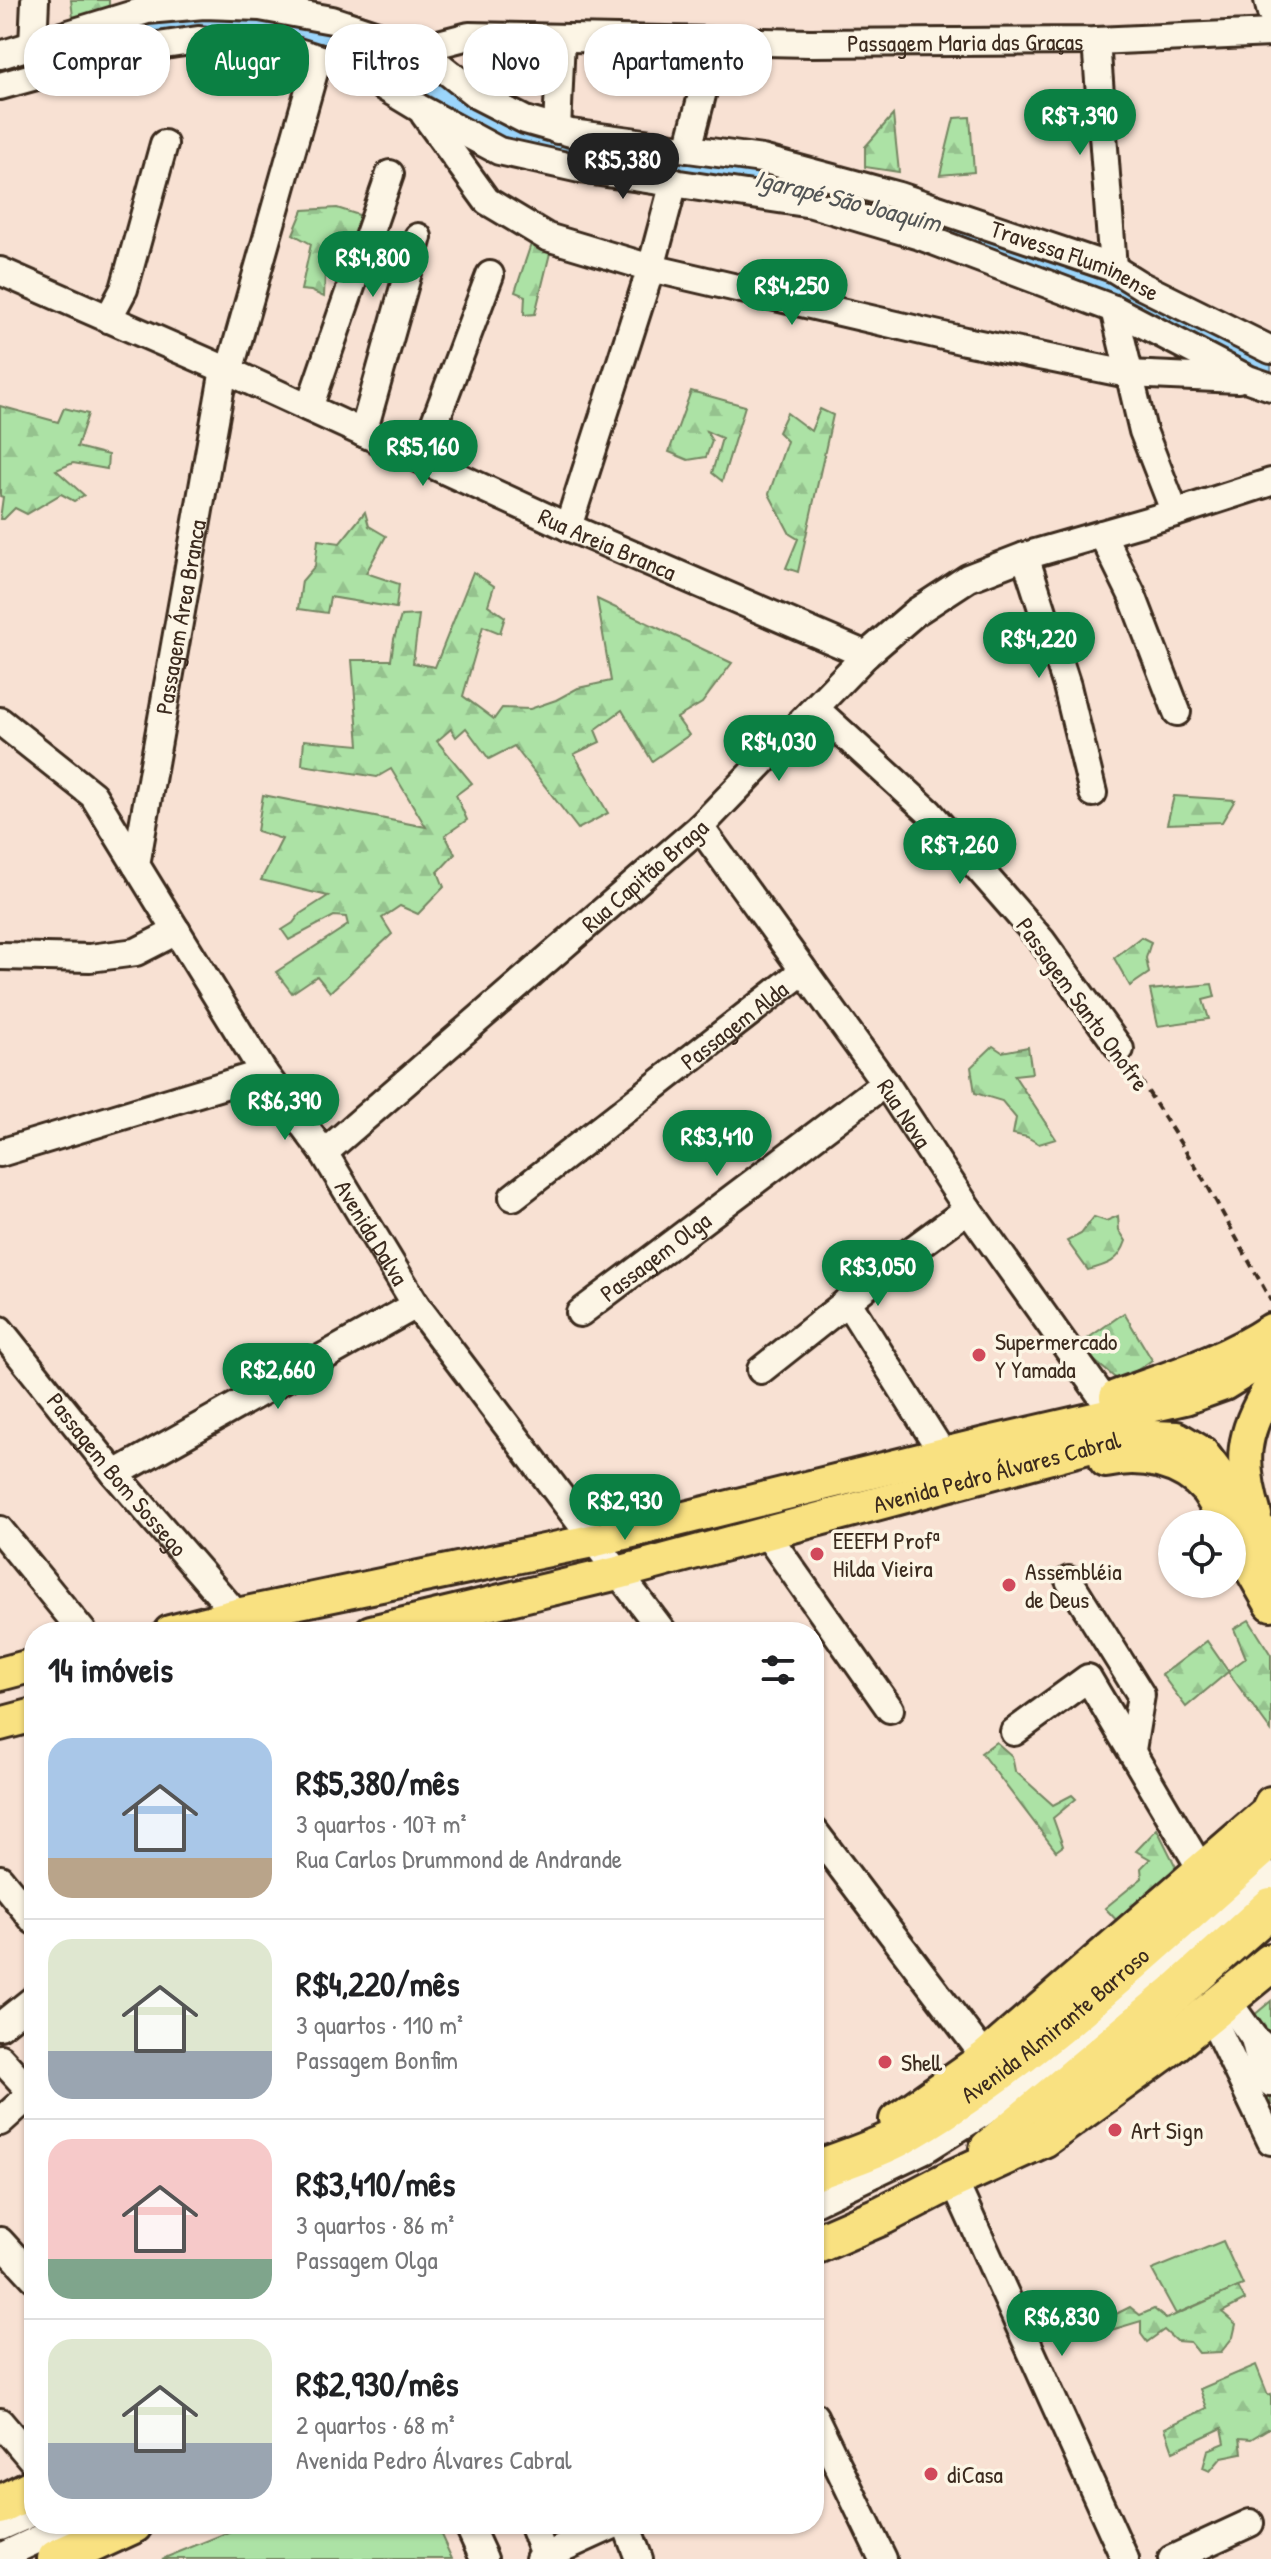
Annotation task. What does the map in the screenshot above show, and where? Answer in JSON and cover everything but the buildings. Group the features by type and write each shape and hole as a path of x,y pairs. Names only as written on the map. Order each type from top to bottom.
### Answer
{"highway":[{"name":"Avenida Almirante Barroso","path":"824,2167 897,2138 984,2081 1070,2015 1270,1816"},
{"path":"953,2179 1180,1989 1271,1907"},
{"path":"824,2241 1043,2138 1167,2048 1271,1963"},
{"path":"0,2505 24,2473"},
{"path":"57,2559 111,2534"}],"main road":[{"path":"989,1443 1194,1371 1232,1354 1271,1330"},
{"path":"989,1443 1185,1398 1224,1384 1271,1355"},
{"path":"1271,1386 1249,1426 1245,1481 1250,1535 1271,1604"},
{"path":"1250,1535 1258,1447 1271,1411"},
{"name":"Avenida Pedro Álvares Cabral","path":"209,1622 592,1541 989,1443"},
{"name":"Avenida Pedro Álvares Cabral","path":"439,1622 888,1502 931,1502 1124,1457 1143,1456 1182,1470 1250,1535"},
{"path":"0,1724 24,1718"},
{"path":"824,2167 985,2057 1209,1878"}],"street":[{"path":"34,24 35,0"},
{"path":"1268,0 1271,13"},
{"name":"Travessa Fluminense","path":"101,24 147,10 204,5 260,7 344,24"},
{"name":"Passagem Maria das Graças","path":"772,41 1096,41 1271,33"},
{"path":"0,86 131,50 198,40 298,52 356,70 499,151 580,169 812,204 920,236 1114,309 1259,383"},
{"path":"1096,41 1113,268"},
{"name":"Travessa Fluminense","path":"0,55 24,48"},
{"name":"Passagem Área Branca","path":"136,865 226,370 318,58"},
{"name":"Travessa Fluminense","path":"447,71 478,96 525,120 557,130 762,159 899,196 1113,268 1142,286 1271,350"},
{"path":"557,130 558,96"},
{"path":"688,149 702,96"},
{"path":"419,108 487,201 547,237 651,268 965,341 1128,374 1259,383"},
{"path":"108,319 124,289 164,144"},
{"path":"309,408 390,174"},
{"path":"568,527 651,268 674,182"},
{"path":"363,433 418,237"},
{"name":"Rua Areia Branca","path":"0,271 226,370 568,527 866,655"},
{"path":"421,459 490,275"},
{"path":"1114,309 1143,431 1175,513"},
{"name":"Rua Capitão Braga","path":"324,1153 700,827 866,655 916,612 968,578 1025,556 1271,482"},
{"path":"1102,534 1132,595 1177,712"},
{"path":"1025,556 1067,686 1093,793"},
{"name":"Passagem Santo Onofre","path":"816,709 929,812 1042,941 1120,1049"},
{"name":"Avenida Dalva","path":"0,721 93,795 264,1073 324,1153 416,1305 655,1622"},
{"name":"Rua Nova","path":"700,827 885,1083 968,1209 1105,1401"},
{"path":"0,956 90,958 136,952 177,931"},
{"name":"Passagem Alda","path":"513,1197 803,971"},
{"path":"0,1153 264,1073"},
{"name":"Passagem Olga","path":"580,1313 885,1083"},
{"path":"761,1370 968,1209"},
{"path":"847,1301 943,1454"},
{"path":"115,1474 416,1305"},
{"name":"Passagem Bom Sossego","path":"0,1330 115,1474 237,1615"},
{"path":"0,1530 75,1622"},
{"path":"766,1533 890,1709"},
{"path":"1069,1580 1141,1695 1132,1750"},
{"path":"1014,1732 1088,1678 1209,1878"},
{"path":"824,1844 985,2057"},
{"path":"824,2197 927,2148 981,2114 1082,2037 1271,1876"},
{"path":"0,1879 24,1909"},
{"path":"0,2026 24,2007"},
{"path":"1219,2007 1262,2046 1260,2063 1271,2083"},
{"path":"1219,2007 1271,2141"},
{"path":"0,2058 24,2084"},
{"path":"0,2122 24,2102"},
{"path":"953,2179 1125,2559"},
{"path":"0,2241 24,2267"},
{"path":"0,2422 24,2452"},
{"path":"824,2443 883,2559"},
{"path":"0,2527 24,2516"},
{"path":"1172,2559 1250,2523"},
{"path":"0,2557 49,2534"},
{"path":"473,2534 484,2559"},
{"path":"535,2534 542,2558 582,2534"},
{"path":"630,2534 639,2559"}],"path":[{"name":"Passagem Santo Onofre","path":"1120,1049 1207,1185 1271,1301"}],"green space":[{"path":"71,0 109,0 109,7 85,19 73,17"},
{"path":"893,115 899,172 865,167 865,147"},
{"path":"970,117 974,172 940,175 954,118"},
{"path":"337,208 368,218 354,257 325,274 324,297 301,290 311,244 293,234 303,210"},
{"path":"532,241 551,249 535,314 524,315 525,296 515,292"},
{"path":"691,391 745,406 722,481 712,473 722,438 706,431 712,441 706,457 688,460 669,452"},
{"path":"0,406 58,422 64,408 88,414 77,447 108,455 107,469 73,463 56,470 84,495 74,501 61,494 27,514 15,508 0,519 3,497 0,496"},
{"path":"820,409 833,415 798,572 786,568 798,539 790,534 769,494 787,441 778,432 787,413 811,431"},
{"path":"365,512 369,526 386,536 366,573 399,584 396,608 330,597 327,613 298,609 302,581 315,566 318,540 340,543"},
{"path":"473,572 494,586 488,605 505,617 500,633 483,626 463,696 494,719 502,708 530,709 578,688 611,681 597,599 732,663 702,703 677,718 689,735 652,761 622,710 595,730 600,742 574,754 608,813 578,829 514,746 489,759 466,728 456,737 451,729 437,741 472,783 456,795 467,820 445,835 455,854 438,872 444,887 418,914 400,906 382,918 392,934 330,992 317,976 292,993 276,972 348,925 346,917 334,916 289,940 282,930 328,896 261,880 282,839 257,831 263,795 426,827 391,769 377,777 302,765 304,740 359,745 352,660 391,660 401,616 419,615 413,663 435,667"},
{"path":"1174,796 1235,800 1222,822 1167,824"},
{"path":"1141,937 1151,942 1146,958 1149,973 1130,986 1114,958"},
{"path":"1212,984 1215,997 1203,1000 1209,1019 1158,1026 1150,990"},
{"path":"993,1046 1002,1052 1028,1047 1032,1073 1014,1075 1056,1139 1039,1144 1013,1134 1016,1118 1002,1101 975,1093 971,1067"},
{"path":"1118,1216 1119,1230 1126,1241 1120,1254 1112,1262 1088,1270 1067,1241 1081,1234 1094,1217 1106,1221"},
{"path":"1124,1313 1152,1360 1120,1382 1077,1346"},
{"path":"1249,1620 1271,1655 1271,1731 1228,1672 1186,1707 1162,1675 1207,1641 1228,1671 1246,1658 1234,1629"},
{"path":"996,1742 1012,1756 1015,1771 1053,1805 1072,1795 1076,1799 1053,1818 1063,1846 1056,1851 981,1753"},
{"path":"1157,1829 1179,1873 1122,1926 1105,1908 1142,1878 1141,1868 1150,1859 1136,1851"},
{"path":"1271,2001 1271,2127 1228,2037"},
{"path":"1223,2241 1243,2285 1176,2314 1152,2270"},
{"path":"1238,2287 1245,2300 1222,2312 1236,2324 1233,2337 1221,2352 1199,2353 1190,2342 1176,2341 1164,2330 1147,2342 1141,2334 1141,2321 1111,2330 1104,2320 1130,2307 1140,2315 1154,2309 1166,2319"},
{"path":"1256,2365 1268,2395 1271,2394 1271,2427 1251,2439 1240,2438 1242,2453 1222,2457 1210,2471 1203,2468 1208,2450 1225,2443 1222,2428 1173,2451 1165,2428 1207,2408 1200,2389"},
{"path":"223,2534 441,2534 452,2559 162,2559"}],"water":[{"path":"138,17 278,17 303,24 186,24 186,28 170,30 170,24 115,24"},
{"path":"309,26 325,30 325,45 309,41"},
{"path":"24,52 24,70 0,79 0,59"},
{"name":"Igarapé São Joaquim","path":"447,83 506,123 806,176 1039,247 1271,356 1271,380 1146,309 1099,294 982,243 884,209 655,165 552,151 503,138 429,96 447,96"}],"place":[{"name":"Supermercado Y Yamada","path":"979,1355"},
{"name":"EEEFM Profª Hilda Vieira","path":"817,1554"},
{"name":"Assembléia de Deus","path":"1009,1585"},
{"name":"Shell","path":"885,2062"},
{"name":"Art Sign","path":"1115,2130"},
{"name":"diCasa","path":"931,2474"}]}
